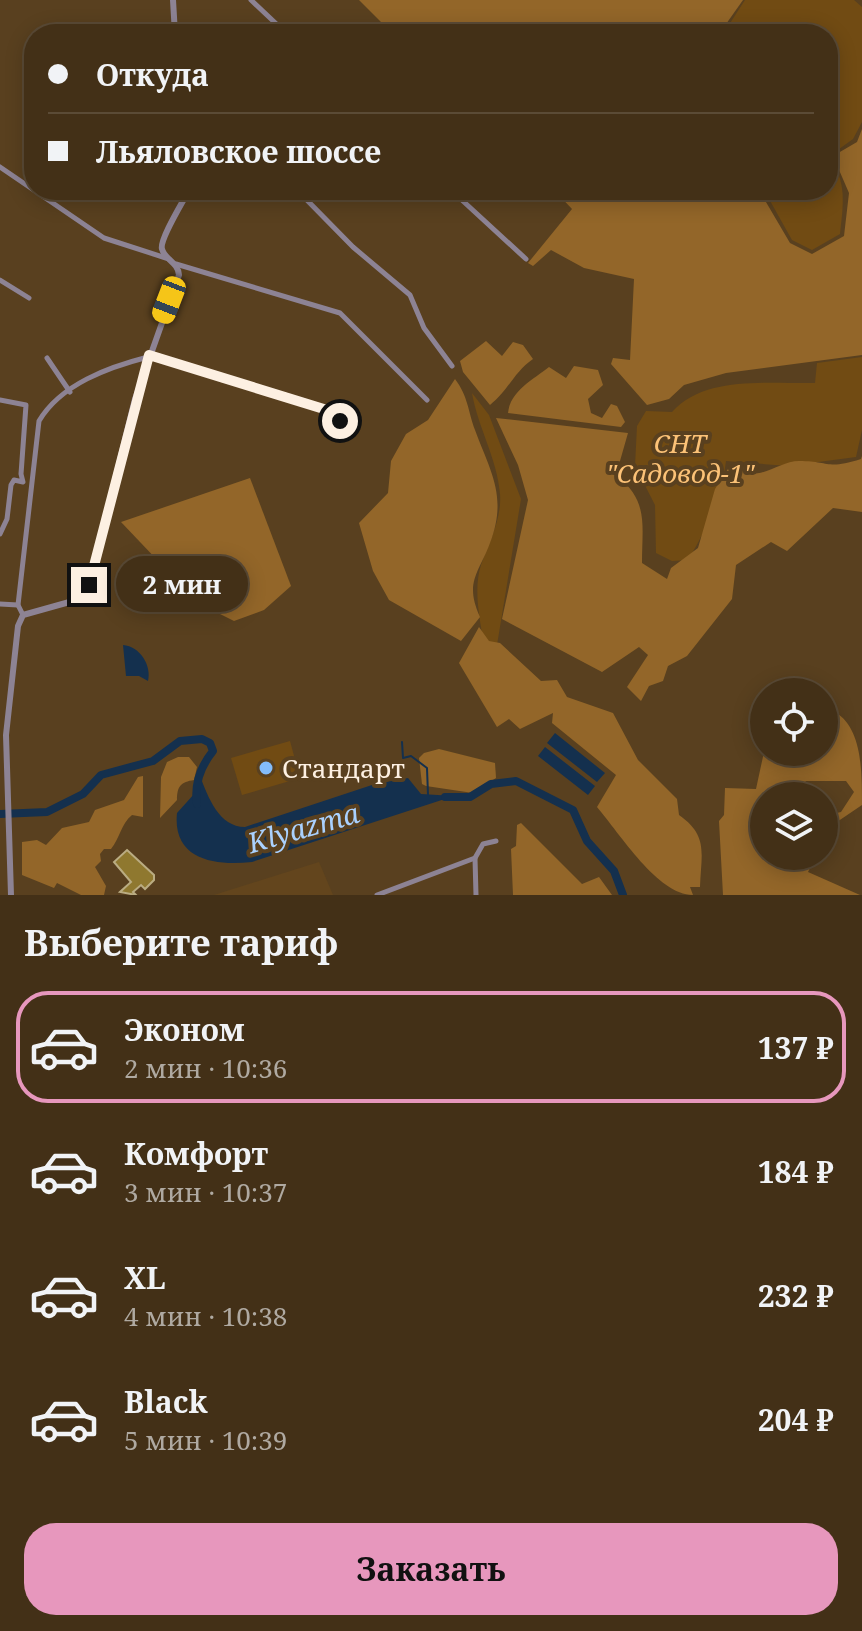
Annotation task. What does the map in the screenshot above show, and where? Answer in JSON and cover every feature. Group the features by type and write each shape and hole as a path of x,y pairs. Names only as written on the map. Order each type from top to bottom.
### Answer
{"street":[{"path":"173,0 174,24"},
{"path":"251,0 276,24"},
{"path":"0,167 24,183"},
{"path":"48,200 104,238 340,313 427,400"},
{"path":"11,895 7,800 8,705 18,626 23,615 73,601 87,589 148,356 179,275 162,243 184,200"},
{"path":"307,200 353,247 410,295 424,328 452,366"},
{"path":"462,200 526,259"},
{"path":"0,280 29,298"},
{"path":"23,615 18,605 39,421 49,407 105,369 148,356 327,410 343,424 346,433"},
{"path":"47,358 70,392"},
{"path":"0,400 26,405 23,482 14,480 11,485 7,519 0,534"},
{"path":"0,604 18,605"},
{"path":"476,895 475,858 483,844 496,841"},
{"path":"377,895 475,858"}],"shaded area":[{"path":"359,0 743,0 726,24 383,24"},
{"path":"862,129 862,355 726,373 684,385 669,399 647,405 611,364 613,358 630,360 634,279 584,268 551,250 533,266 528,263 572,209 563,200 765,200 790,243 812,254 844,236 849,193 838,168 838,153 857,142"},
{"path":"486,341 502,356 513,342 523,345 533,359 490,405 463,372 460,361"},
{"path":"574,366 598,370 603,385 588,399 591,413 602,418 611,404 617,406 625,422 621,427 508,413 518,392 549,367 566,378"},
{"path":"455,379 491,471 497,497 495,526 473,586 480,617 461,641 389,600 373,571 359,523 388,493 391,461 406,434 428,420"},
{"path":"496,418 628,433 616,475 627,485 639,504 642,563 667,579 671,568 698,548 715,489 728,469 744,467 751,474 793,462 841,464 861,459 862,456 862,512 833,508 787,551 771,542 736,565 732,599 687,656 668,666 663,681 649,686 641,701 627,687 648,655 639,647 602,672 502,619 528,500 518,465"},
{"path":"250,478 291,586 264,610 234,621 198,603 121,522"},
{"path":"479,627 489,641 500,643 541,681 557,680 567,697 613,713 638,760 677,799 679,815 699,838 702,855 700,887 690,887 693,895 666,885 653,874 597,807 616,775 552,723 553,713 520,729 509,719 497,727 459,663"},
{"path":"838,714 851,728 861,764 862,805 838,821 838,813 854,792 846,781 758,782 761,766 838,766"},
{"path":"439,749 495,763 496,778 473,793 422,784 419,758 424,753"},
{"path":"178,757 189,757 197,767 194,780 181,786 177,800 160,818 161,777 167,762"},
{"path":"143,776 143,817 132,815 128,819 111,849 104,849 100,854 101,861 95,867 106,886 104,895 81,895 57,883 54,888 22,875 22,842 37,840 46,845 62,828 89,822 95,810 124,800 138,777"},
{"path":"725,788 750,789 750,870 809,870 860,895 723,895 719,821 724,815"},
{"path":"521,823 582,884 599,877 612,895 513,895 511,849 516,846 517,825"},
{"path":"319,862 333,895 214,895 268,878"}],"green space":[{"path":"745,0 854,0 862,7 862,122 853,139 838,150 838,24 729,24"},
{"path":"838,173 843,204 840,234 812,250 792,240 770,200 838,200"},
{"name":"СНТ \"Садовод-1\"","path":"862,357 862,430 856,457 788,466 726,461 712,512 688,560 672,561 656,553 655,505 635,466 637,426 646,411 672,412 686,400 720,387 815,383 817,363"},
{"path":"472,393 489,415 521,499 497,645 484,645 478,585 481,565 497,521 500,494"},
{"name":"Стандарт","path":"290,741 300,778 242,795 231,758"}],"water":[{"path":"123,645 135,649 143,658 148,669 148,681 139,676 126,676"},
{"path":"555,733 605,773 597,782 547,743"},
{"path":"545,747 595,786 588,795 538,756"},
{"path":"200,776 221,816 236,826 245,827 375,784 408,778 421,794 454,796 252,862 225,863 189,851 177,829 177,813 195,793"}],"building":[{"path":"127,850 154,875 154,880 145,889 141,885 133,892 136,895 120,892 131,882 114,862"}],"waterway":[{"name":"Klyazma","path":"0,814 47,812 83,794 101,775 153,761 180,741 202,739 210,743 213,751 199,776 197,804"},
{"path":"402,742 403,758 411,756 427,768 428,795"},
{"name":"Klyazma","path":"445,797 470,797 491,784 516,781 573,810 587,841 614,871 623,895"}],"place":[{"name":"Стандарт","path":"266,768"}],"route":[{"path":"89,585 135,399 149,355 327,410 340,421"}]}
